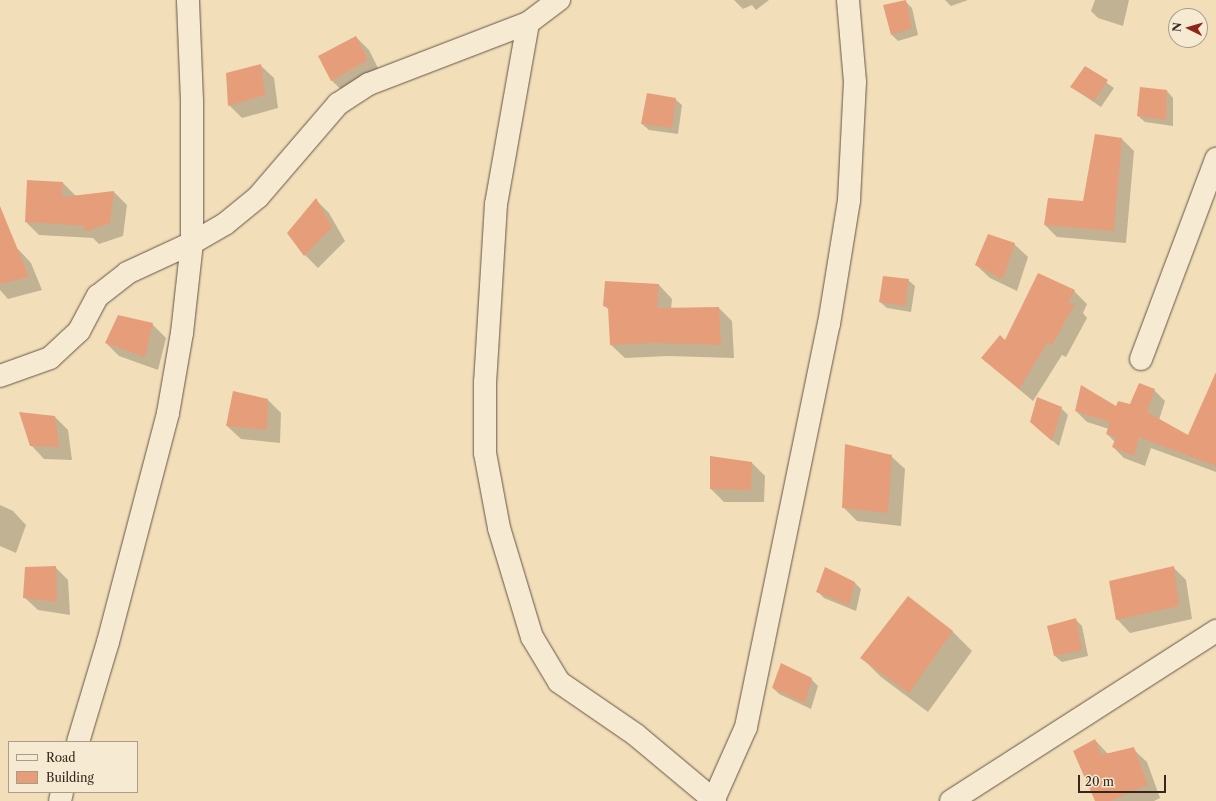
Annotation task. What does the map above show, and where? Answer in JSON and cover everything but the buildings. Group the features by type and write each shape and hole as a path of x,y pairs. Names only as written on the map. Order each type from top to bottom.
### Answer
{"street":[{"path":"78,741 108,642 168,413 182,333 192,243 192,101 188,0"},
{"path":"0,376 50,358 79,331 98,296 127,273 192,243 225,224 258,197 338,104 369,84 528,23 559,0"},
{"path":"528,23 496,204 485,382 485,453 499,528 532,637 559,682 636,735 715,800 746,727 829,324 849,200 855,82 848,0"},
{"path":"1141,358 1216,160"},
{"path":"951,801 1216,631"}]}
